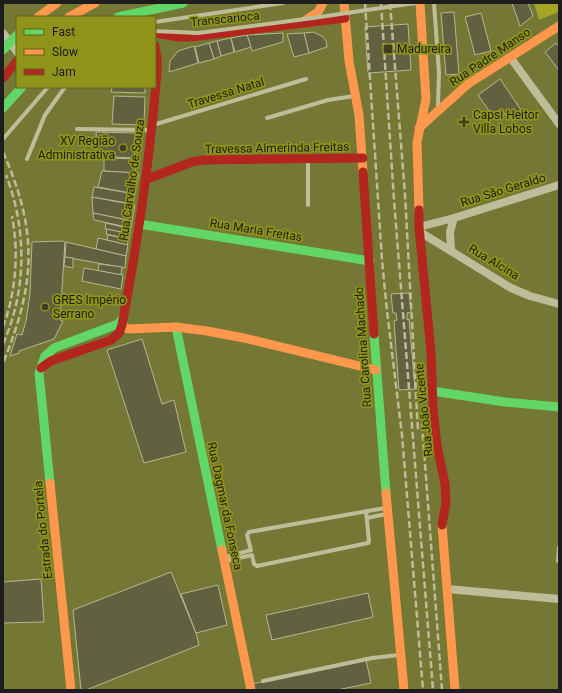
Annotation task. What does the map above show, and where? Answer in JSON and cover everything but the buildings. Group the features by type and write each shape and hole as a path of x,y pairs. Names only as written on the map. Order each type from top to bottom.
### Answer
{"main road":[{"path":"39,16 57,3"},
{"path":"71,16 95,3"},
{"path":"135,3 140,15"},
{"path":"129,16 140,15 183,3"},
{"path":"300,23 318,12 323,3"},
{"name":"Rua Carolina Machado","path":"344,3 349,61 356,96 363,158 376,370 404,690"},
{"name":"Rua João Vicente","path":"420,3 426,99 417,142 420,230 431,352 432,391 437,446 442,465 446,503 442,521 455,690"},
{"path":"156,32 179,37 345,18"},
{"name":"Rua Padre Manso","path":"419,128 468,84 559,26"},
{"path":"3,50 16,36"},
{"path":"3,78 16,63"},
{"path":"3,108 21,88"},
{"name":"Rua Carvalho de Souza","path":"123,322 147,179 154,88"},
{"name":"Travessa Almerinda Freitas","path":"147,179 192,162 203,160 363,158"},
{"name":"Rua Maria Freitas","path":"139,224 370,261"},
{"path":"123,322 128,328 176,327 244,338 376,370"},
{"name":"Estrada do Portela","path":"71,690 39,373 41,368 51,361 111,340 119,333 123,322"},
{"name":"Rua Dagmar da Fonseca","path":"176,327 251,690"},
{"path":"432,391 505,402 559,407"}],"street":[{"path":"3,33 16,51"},
{"path":"510,57 559,124"},
{"name":"Rua São Geraldo","path":"420,230 559,185"},
{"name":"Rua São Geraldo","path":"451,251 450,232 454,218"},
{"name":"Rua Alcina","path":"420,230 511,288 530,296 559,304"},
{"path":"447,589 559,599"}],"lane":[{"name":"Transcarioca","path":"156,22 283,3"},
{"name":"Transcarioca","path":"156,32 198,33 417,3"},
{"path":"434,3 439,73 438,110"},
{"name":"Travessa Natal","path":"77,129 152,128 306,79"},
{"path":"3,139 47,88"},
{"path":"27,159 45,115 64,88"},
{"path":"267,118 328,100 356,96"},
{"path":"308,159 308,205"},
{"path":"366,511 368,543 257,566 255,565 247,535 249,532 366,511 388,511"},
{"path":"367,518 388,511"},
{"path":"558,561 559,547"},
{"path":"223,560 251,550"},
{"path":"223,560 252,555"},
{"path":"263,681 372,658 401,655"}],"shaded area":[{"path":"534,3 559,3 559,12 539,20"}],"railway":[{"path":"365,3 382,260 402,435 423,690"},
{"path":"381,3 394,200 433,690"},
{"path":"390,3 405,195 418,431"},
{"path":"3,152 14,180 22,207 27,232 28,257 27,282 22,307 3,363"},
{"path":"3,344 17,302 21,260 21,238 18,217 6,175"},
{"path":"3,327 11,300 15,272 16,258 12,216"},
{"path":"422,424 442,690"}],"traffic: fast":[{"path":"123,16 183,3"},
{"path":"3,50 16,36"},
{"path":"3,108 21,88"},
{"path":"139,224 370,261"},
{"path":"50,483 39,373 45,356 54,348 118,324 123,318"},
{"path":"176,327 222,550"},
{"path":"374,334 386,493"},
{"path":"432,391 505,402 559,407"}],"traffic: slow":[{"path":"39,16 57,3"},
{"path":"71,16 95,3"},
{"path":"303,22 318,12 323,3"},
{"path":"344,3 349,61 359,115 363,172"},
{"path":"419,210 417,142 426,99 420,3"},
{"path":"419,128 468,84 559,26"},
{"path":"122,325 128,329 176,327 207,331 244,338 376,370"},
{"path":"50,483 71,690"},
{"path":"386,493 404,690"},
{"path":"442,525 455,690"},
{"path":"222,550 251,690"}],"traffic: jam":[{"path":"156,33 179,37 192,37 345,18"},
{"path":"156,52 156,84"},
{"path":"3,78 16,62"},
{"path":"41,368 51,361 111,340 119,333 122,325 138,231 151,136 156,88"},
{"path":"147,179 192,162 203,160 363,158"},
{"path":"363,172 374,334"},
{"path":"419,210 419,227 431,352 433,408 437,446 445,484 446,503 442,525"}],"place":[{"name":"Madureira","path":"388,49"},
{"name":"Capsi Heitor Villa Lobos","path":"464,122"},
{"name":"XV Região Administrativa","path":"123,148"},
{"name":"GRES Império Serrano","path":"45,307"}]}
